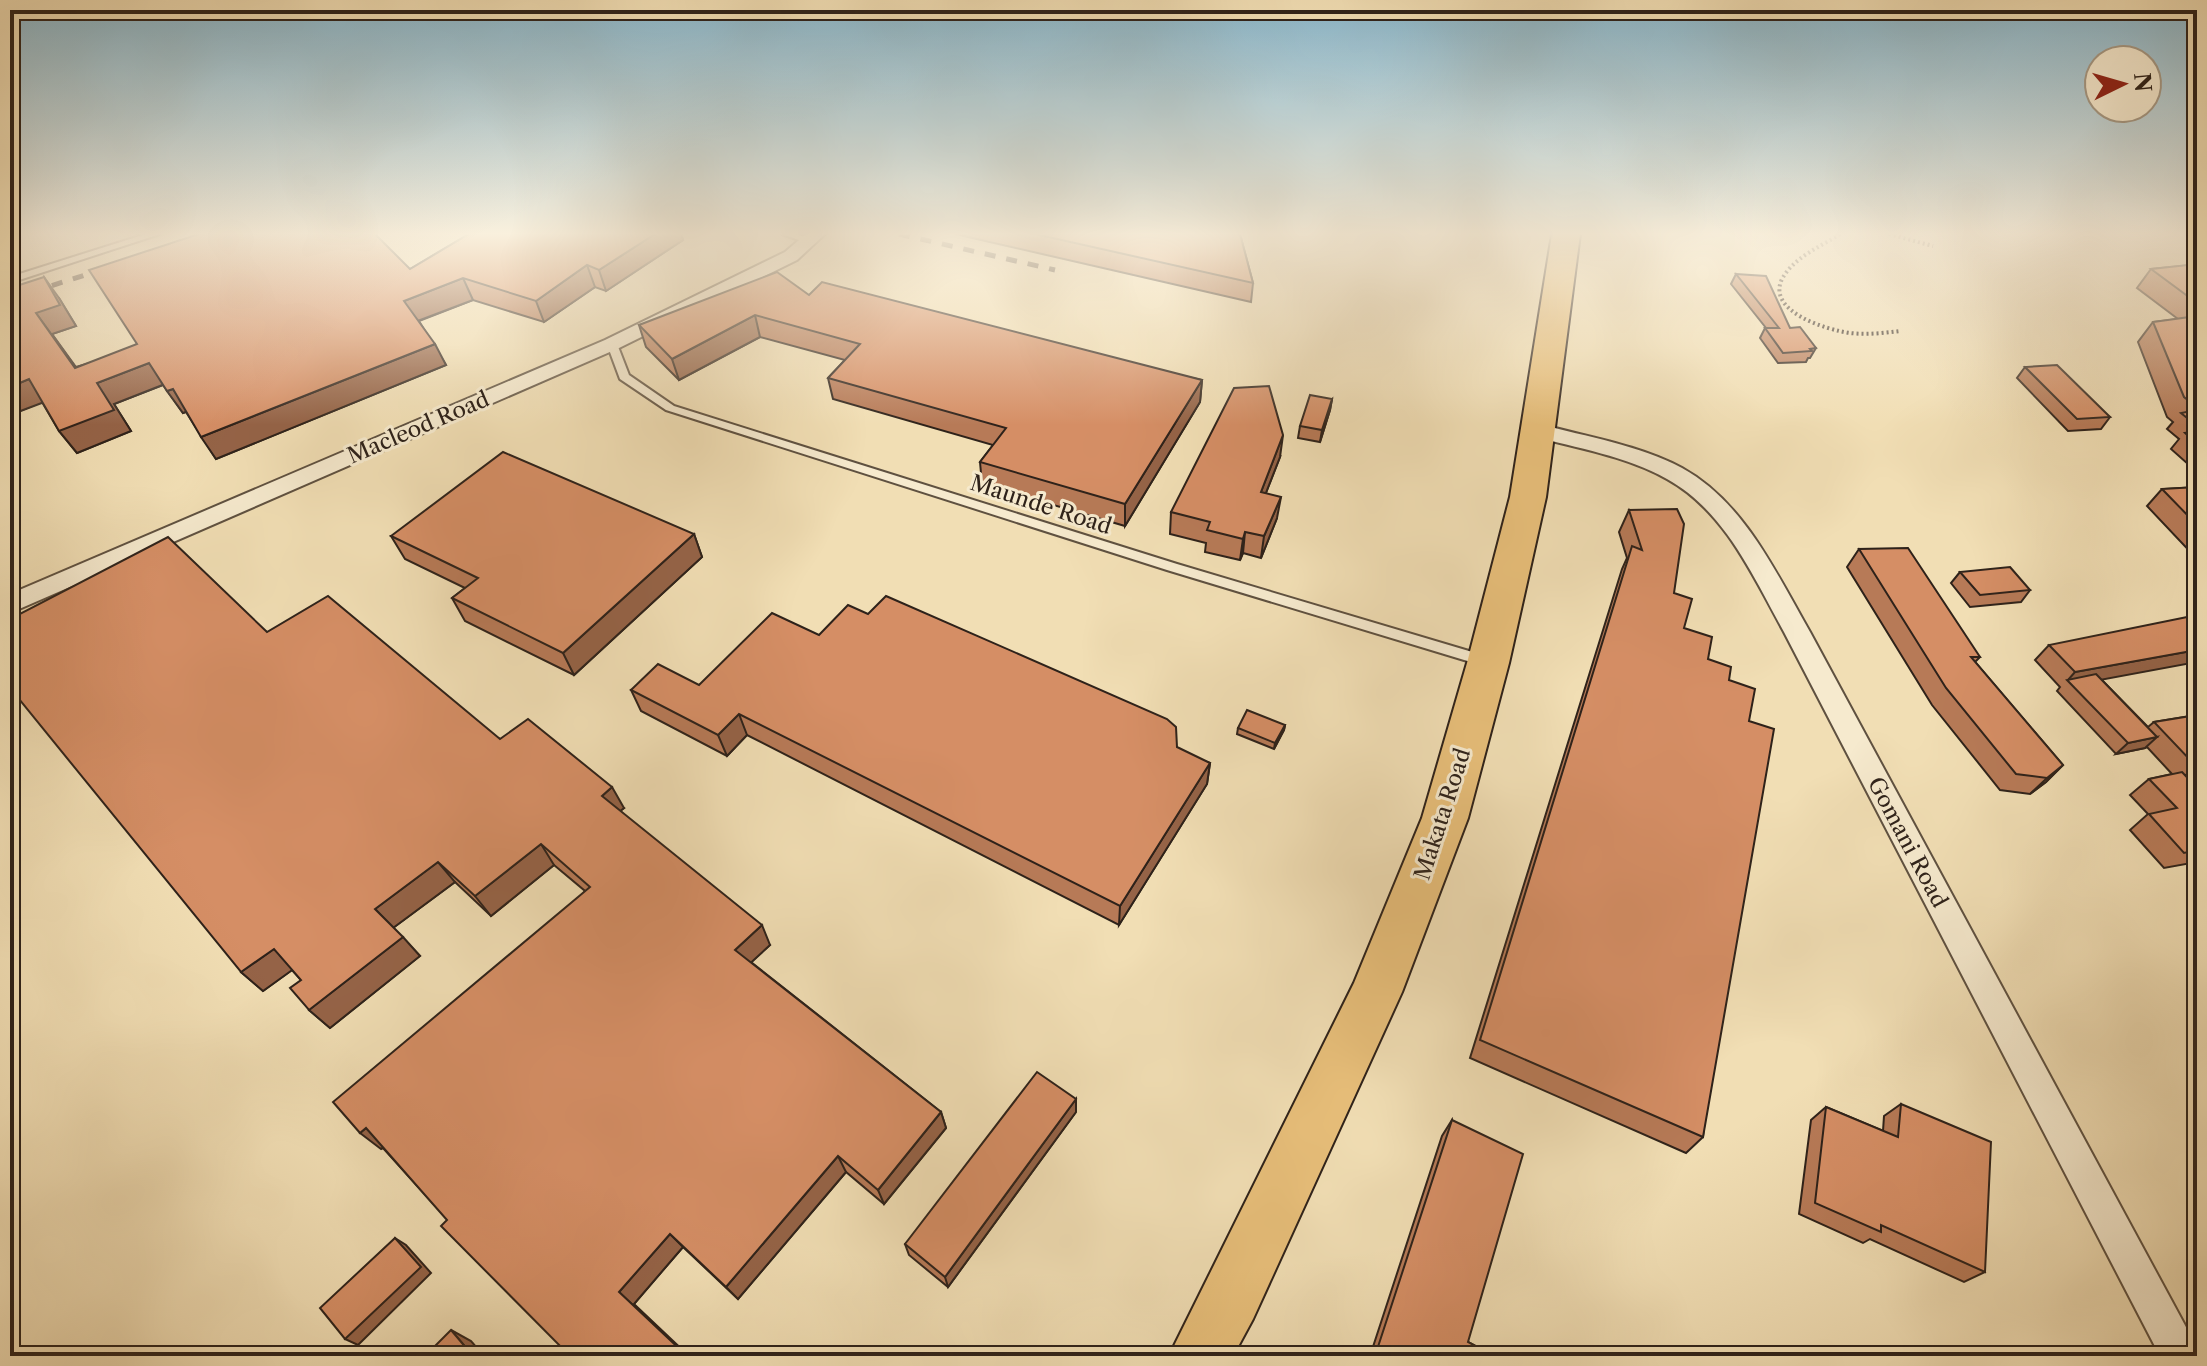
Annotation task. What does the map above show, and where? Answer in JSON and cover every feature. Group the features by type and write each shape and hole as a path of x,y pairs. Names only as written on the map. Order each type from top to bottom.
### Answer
{"main road":[{"name":"Makata Road","path":"1200,1356 1232,1298 1376,992 1445,818 1488,663 1528,497 1558,298"}],"street":[{"name":"Macleod Road","path":"10,604 612,344 706,298"},
{"name":"Gomani Road","path":"1540,431 1675,474 1714,502 1733,524 1797,632 2180,1356"}],"lane":[{"name":"Maunde Road","path":"612,344 624,377 670,408 1488,663"}],"path":[{"path":"1779,298 1799,317 1831,329 1850,333 1900,331"}],"building":[{"path":"10,298 56,298 60,305 36,313 75,368 137,344 107,298 412,298 404,301 435,344 201,437 173,389 167,391 149,363 97,383 114,410 59,431 29,379 10,387"},
{"path":"710,298 883,298 1202,380 1125,504 980,462 1006,428 828,378 860,344 755,315 672,359 639,325"},
{"path":"1755,298 1776,298 1790,328 1800,327 1816,348 1783,353 1765,328 1779,328"},
{"path":"2197,316 2197,404 2193,404 2184,397 2153,322"},
{"path":"2057,365 2110,417 2077,419 2025,367"},
{"path":"1269,386 1283,435 1261,492 1281,497 1264,536 1245,532 1243,539 1207,530 1210,522 1171,512 1234,388"},
{"path":"1310,395 1332,399 1322,430 1300,426"},
{"path":"2197,410 2197,426 2181,413"},
{"path":"2197,431 2197,444 2185,433"},
{"path":"503,452 694,534 563,653 452,598 478,578 391,536"},
{"path":"2197,487 2197,525 2162,489"},
{"path":"1677,509 1684,524 1674,593 1692,599 1684,628 1712,637 1708,659 1731,667 1729,680 1755,689 1749,721 1774,729 1703,1137 1480,1040 1632,546 1642,550 1629,510"},
{"path":"168,537 267,632 328,596 500,739 528,719 612,787 602,796 762,925 735,950 941,1112 878,1190 838,1156 726,1287 670,1234 619,1292 687,1356 570,1356 441,1226 447,1220 366,1128 360,1133 333,1102 590,887 541,844 475,896 438,862 375,909 403,937 309,1010 290,988 301,980 274,949 241,972 10,688 10,619"},
{"path":"1908,548 1980,657 1971,657 2063,765 2047,778 2016,774 1946,688 1859,549"},
{"path":"2010,567 2030,590 1980,595 1960,572"},
{"path":"886,596 1167,719 1176,727 1177,747 1210,763 1120,906 739,714 718,735 631,690 658,664 699,685 772,613 819,635 848,605 868,614"},
{"path":"2197,615 2197,650 2075,672 2049,645"},
{"path":"2096,674 2157,737 2128,743 2067,680"},
{"path":"1247,710 1285,725 1275,743 1238,728"},
{"path":"2197,715 2197,761 2192,762 2154,722"},
{"path":"2182,772 2197,788 2197,850 2184,853 2149,814 2177,808 2149,779"},
{"path":"1037,1072 1076,1099 945,1277 905,1244"},
{"path":"1901,1104 1991,1142 1985,1272 1881,1225 1881,1232 1815,1203 1826,1107 1898,1137"},
{"path":"1452,1120 1523,1154 1468,1342 1494,1356 1375,1356"},
{"path":"395,1238 421,1267 345,1339 320,1308"},
{"path":"451,1330 473,1356 425,1356"}],"railway":[{"path":"10,299 14,298"}]}
